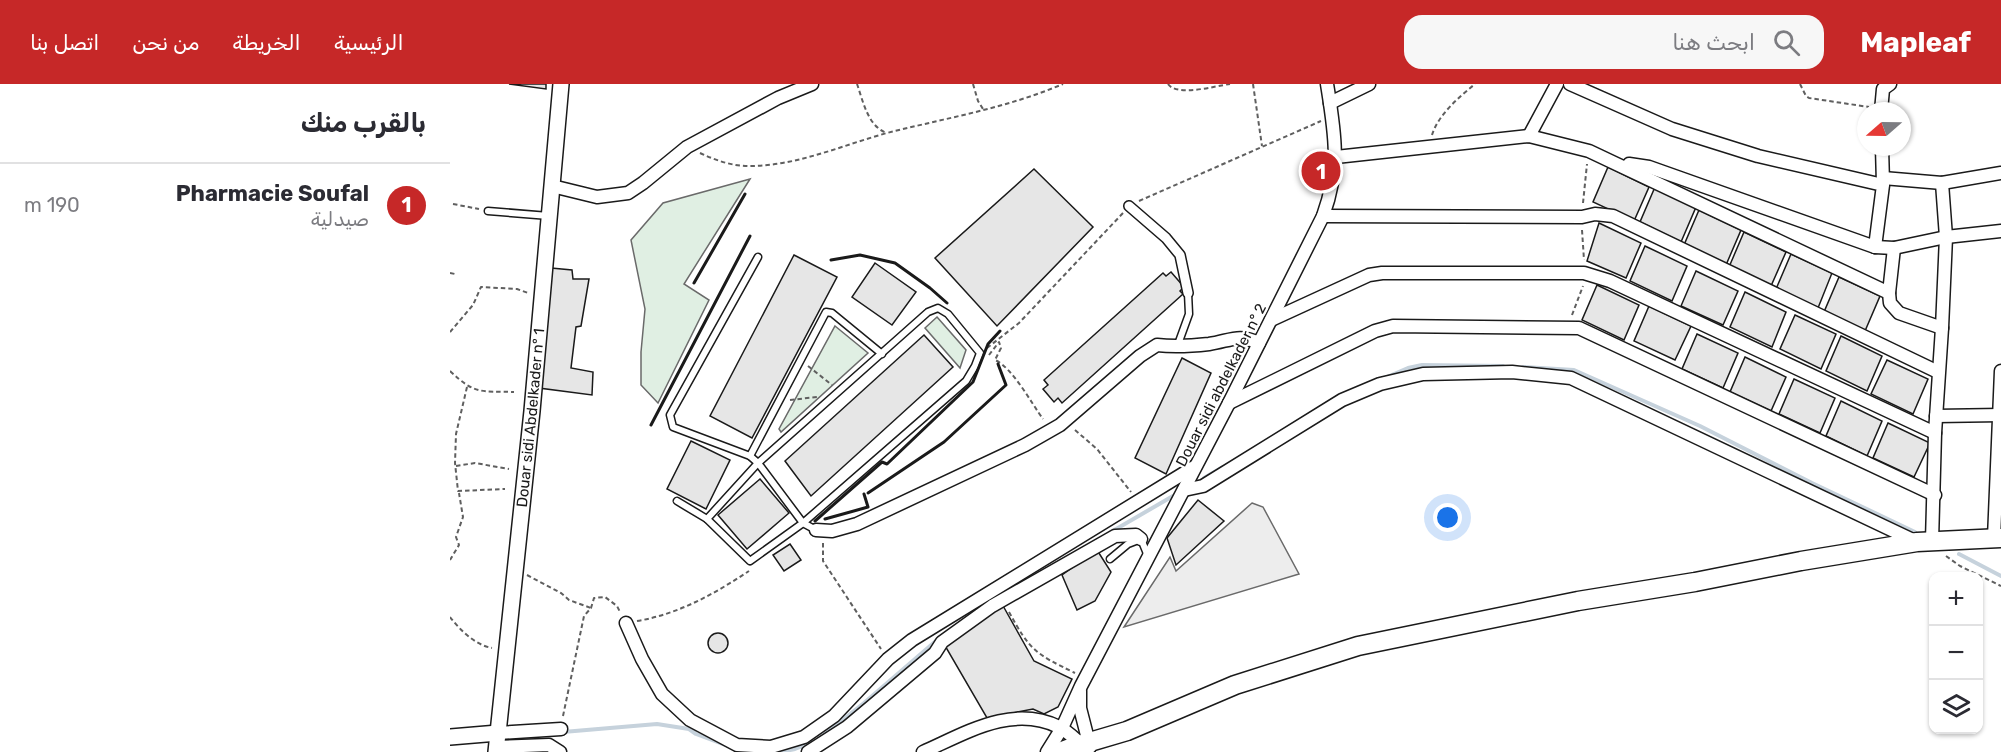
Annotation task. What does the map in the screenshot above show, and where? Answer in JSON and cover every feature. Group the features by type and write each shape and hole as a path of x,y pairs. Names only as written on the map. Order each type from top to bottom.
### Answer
{"main road":[{"path":"1080,748 1127,731 1235,685 1358,645 1578,601 1695,582 1801,561 1925,541 1998,538"}],"street":[{"name":"Douar sidi Abdelkader n° 1","path":"497,744 561,84"},
{"path":"552,186 597,196 628,193 687,147 778,98 812,84"},
{"name":"Douar sidi abdelkader n° 2","path":"1047,752 1062,728 1081,680 1184,490 1323,216 1332,192 1336,156 1327,84"},
{"path":"1330,103 1369,84"},
{"path":"1529,136 1557,84"},
{"path":"1570,84 1672,129 1758,156 1883,181 1942,183 2001,173"},
{"path":"1881,102 1882,89 1890,84"},
{"path":"1336,156 1529,136 1589,151 1616,162 1889,293"},
{"path":"1875,247 1883,181 1882,156"},
{"path":"1616,162 1649,167 1875,247 1894,248 1946,237 2001,231"},
{"path":"1184,490 1203,486 1342,400 1380,384 1423,374 1512,372 1570,378 1925,541 1935,495 1935,433 1946,237 1942,183"},
{"path":"1129,206 1166,237 1180,255 1188,293"},
{"path":"1323,216 1582,217 1595,214 1613,216 1938,372"},
{"path":"1894,248 1890,303 1899,313 1942,328"},
{"path":"1271,320 1369,275 1382,273 1584,273 1610,280 1935,433"},
{"path":"1229,403 1375,331 1393,326 1579,328 1935,495"},
{"path":"819,530 832,531 857,524 1025,445 1059,425 1140,356 1157,345 1176,348 1247,337 1259,343"},
{"path":"1998,538 2001,371"},
{"path":"1936,416 2000,415"},
{"path":"626,623 642,659 662,694 690,720 737,746 771,747 804,737 834,716 888,658 912,640 1195,466"},
{"path":"808,752 847,727 935,653 942,642 1002,600 1116,536 1136,535 1141,539"},
{"name":"Douar sidi abdelkader n° 2","path":"1080,748 1081,680"},
{"path":"923,752 986,724 1006,718 1033,718 1062,728 1080,748"},
{"path":"497,744 561,729"},
{"path":"450,737 497,744 549,745 560,752"}],"lane":[{"path":"488,211 549,216"},
{"path":"758,257 670,415 673,427 750,456 758,463 803,523 819,530"},
{"path":"1176,348 1189,315 1188,293"},
{"path":"677,501 707,519 750,561 803,523 966,381 980,353 948,314 938,308 928,312 758,463 707,519"},
{"path":"750,456 824,314 832,313 882,354"},
{"path":"1110,559 1128,544 1141,539 1149,557"}],"path":[{"path":"857,84 868,114 880,131 887,133"},
{"path":"973,84 983,109"},
{"path":"687,147 719,162 750,166 778,164 887,133 1034,96 1063,84"},
{"path":"1168,84 1179,92 1230,84"},
{"path":"1253,84 1262,146"},
{"path":"1429,147 1434,128 1463,94 1475,84"},
{"path":"1800,84 1809,98 1857,106"},
{"path":"1579,328 1571,319 1584,281 1582,217 1589,151"},
{"path":"453,204 488,211"},
{"path":"450,273 455,274"},
{"path":"450,332 473,305 481,287 517,289 528,293"},
{"path":"987,358 999,342 1001,348 994,360 1009,372 1046,423 1070,426 1097,449 1126,488 1135,496 1149,494"},
{"path":"808,366 835,387"},
{"path":"450,372 467,387 480,391 514,392"},
{"path":"450,560 459,544 456,537 463,517 458,491 456,434 467,387"},
{"path":"790,400 824,396"},
{"path":"450,453 456,451"},
{"path":"456,466 475,463 509,469"},
{"path":"458,491 505,489"},
{"path":"819,530 823,561 888,658"},
{"path":"1925,541 1960,566 2001,586"},
{"path":"561,729 584,616 591,608 594,598 606,597 617,606 626,623 662,617 690,606 754,568"},
{"path":"515,574 528,575 561,593 569,600 591,608"},
{"path":"1002,600 1024,640 1041,656 1081,680"},
{"path":"450,617 463,632 492,648"}],"green space":[{"path":"750,179 684,284 709,300 658,403 641,385 645,309 631,240 663,203"},
{"path":"937,317 966,350 960,368 925,328"},
{"path":"835,326 868,353 781,432 779,429"}],"shaded area":[{"path":"1252,503 1263,507 1299,574 1124,627 1170,557 1176,571"}],"building":[{"path":"509,84 546,84 546,89"},
{"path":"1608,167 1649,187 1634,221 1593,202"},
{"path":"1034,169 1093,227 997,326 935,258"},
{"path":"1655,187 1696,207 1681,242 1640,222"},
{"path":"1699,210 1741,230 1726,265 1684,245"},
{"path":"1599,223 1641,243 1626,278 1587,261"},
{"path":"1744,232 1786,252 1771,286 1729,267"},
{"path":"1645,246 1687,266 1672,301 1630,281"},
{"path":"1791,254 1832,273 1818,308 1776,289"},
{"path":"794,255 837,277 752,438 710,416"},
{"path":"875,263 916,292 892,325 852,297"},
{"path":"551,268 572,270 573,279 589,279 581,326 576,327 571,368 593,372 592,395 539,388"},
{"path":"1696,271 1738,291 1723,325 1681,306"},
{"path":"1171,272 1184,287 1180,291 1183,294 1062,403 1058,398 1054,402 1043,389 1048,385 1044,380 1163,273 1166,276"},
{"path":"1839,277 1880,296 1865,331 1824,312"},
{"path":"1597,285 1639,305 1624,340 1582,320"},
{"path":"1745,292 1786,312 1772,347 1730,327"},
{"path":"1649,306 1691,326 1675,360 1634,341"},
{"path":"1795,315 1836,334 1821,369 1780,349"},
{"path":"1697,334 1738,353 1723,388 1682,369"},
{"path":"924,335 953,367 811,496 785,461"},
{"path":"1841,336 1882,356 1867,391 1826,371"},
{"path":"1745,357 1786,377 1771,411 1730,392"},
{"path":"1182,358 1211,373 1166,474 1135,458"},
{"path":"1887,360 1928,379 1913,414 1871,394"},
{"path":"1794,379 1835,398 1820,433 1779,414"},
{"path":"1841,401 1882,421 1867,456 1826,436"},
{"path":"1888,423 1930,443 1914,477 1873,458"},
{"path":"691,441 730,460 706,509 667,489"},
{"path":"760,479 789,513 747,549 718,515"},
{"path":"1198,500 1224,521 1176,565 1167,538"},
{"path":"790,544 801,560 784,571 773,555"},
{"path":"1097,550 1111,572 1095,601 1077,610 1062,575"},
{"path":"1002,604 1034,661 1072,679 1058,707 1044,714 1033,709 987,718 944,644"},
{"path":"718,633 725,636 728,643 725,650 718,653 711,650 708,643 711,636"}],"waterway":[{"path":"1387,377 1422,365 1503,366"},
{"path":"1523,367 1574,370 1700,426 1915,532"},
{"path":"1204,478 1223,467"},
{"path":"1111,532 1173,496"},
{"path":"1959,554 2001,576"},
{"path":"781,752 816,741 937,640"},
{"path":"563,732 657,724 689,729 728,746"}],"wall":[{"path":"694,283 745,194"},
{"path":"651,425 750,236"},
{"path":"831,260 860,255 895,263 947,303"},
{"path":"815,521 882,462 887,464 973,382 988,344 1000,331"},
{"path":"868,493 944,442 1006,385 998,364"},
{"path":"825,519 868,507 864,494"}],"place":[{"name":"Pharmacie Soufal","path":"1321,171"}]}
